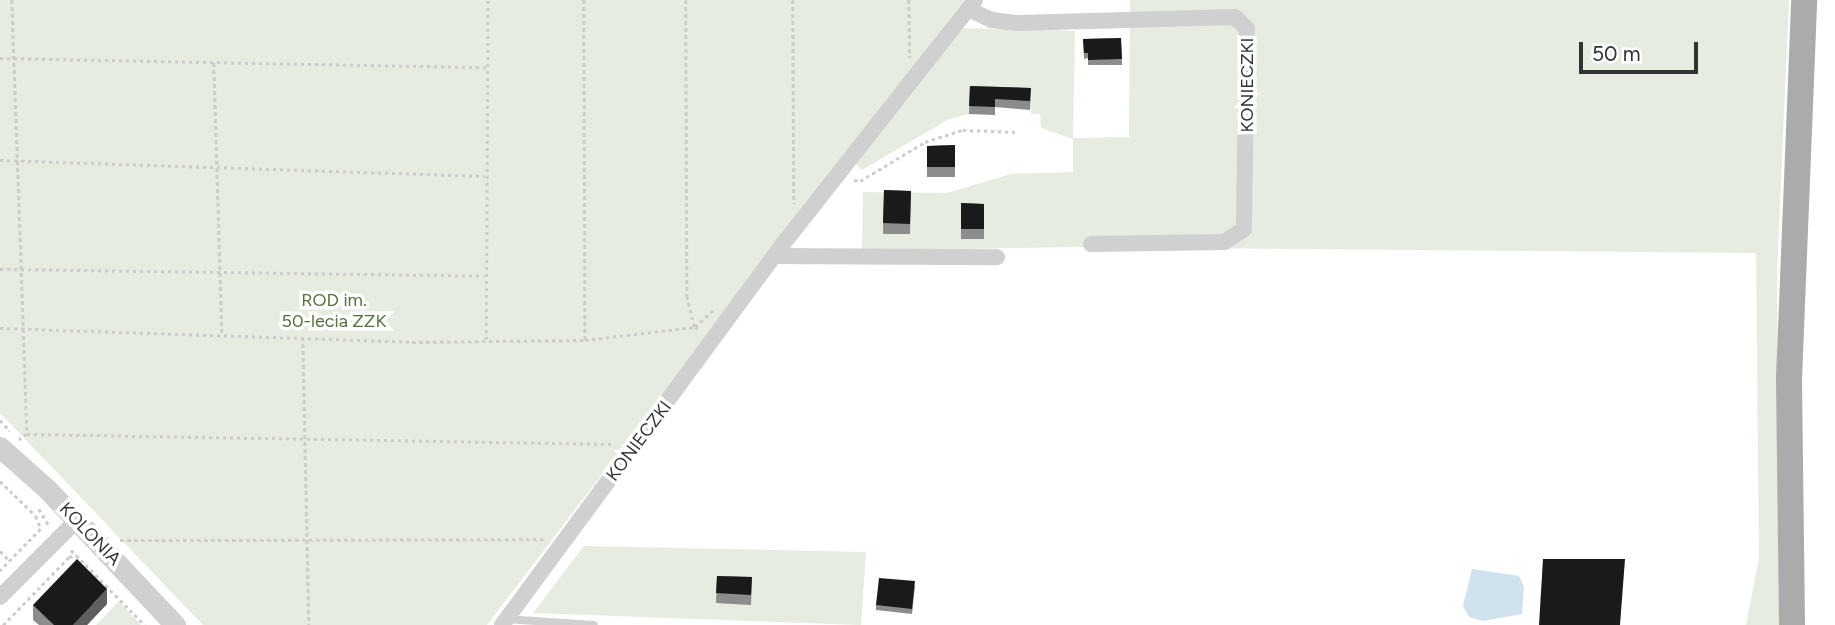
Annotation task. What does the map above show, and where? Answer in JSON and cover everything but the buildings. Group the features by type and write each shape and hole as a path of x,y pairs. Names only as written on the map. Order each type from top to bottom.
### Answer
{"main road":[{"path":"1792,625 1789,379 1804,0"}],"street":[{"name":"KONIECZKI","path":"504,622 775,256 971,5 992,20 1018,23 1235,17 1247,29 1244,229 1225,242 1091,244"},
{"path":"775,256 997,257"},
{"name":"KOLONIA","path":"0,447 77,520 174,625"},
{"path":"0,597 77,520"}],"lane":[{"path":"504,622 594,625"}],"path":[{"path":"12,0 26,435 624,445"},
{"path":"486,340 484,276 488,0"},
{"path":"584,0 585,340"},
{"path":"686,0 687,296 695,327 707,336"},
{"path":"793,0 794,207 803,196"},
{"path":"902,69 910,58 909,0"},
{"path":"0,58 488,66"},
{"path":"214,63 222,335"},
{"path":"837,176 860,181 925,142 963,130 1017,132"},
{"path":"0,160 218,170 485,176"},
{"path":"0,269 484,276"},
{"path":"0,328 412,342 585,340 695,327 716,306"},
{"path":"303,337 309,625"},
{"path":"0,481 36,516 41,529 0,571"},
{"path":"34,503 59,537 145,625"},
{"path":"121,540 308,538 552,541"},
{"path":"0,551 10,561"},
{"path":"3,625 69,557 78,555"}],"green space":[{"name":"ROD im. 50-lecia ZZK","path":"0,0 964,0 487,625 203,625 0,413"},
{"path":"1130,0 1789,0 1777,271 1779,625 1746,625 1759,558 1756,253 1073,247 862,251 863,192 947,193 1011,174 1073,172 1073,139 1041,128 1040,114 1031,114 1030,97 970,95 969,114 949,119 862,170 856,164 962,28 1075,31 1073,138 1129,137"},
{"path":"584,546 866,552 861,625 533,613"},
{"path":"119,601 141,625 96,625"}],"water":[{"path":"1472,569 1519,576 1524,587 1522,614 1483,621 1469,617 1463,606"}]}
